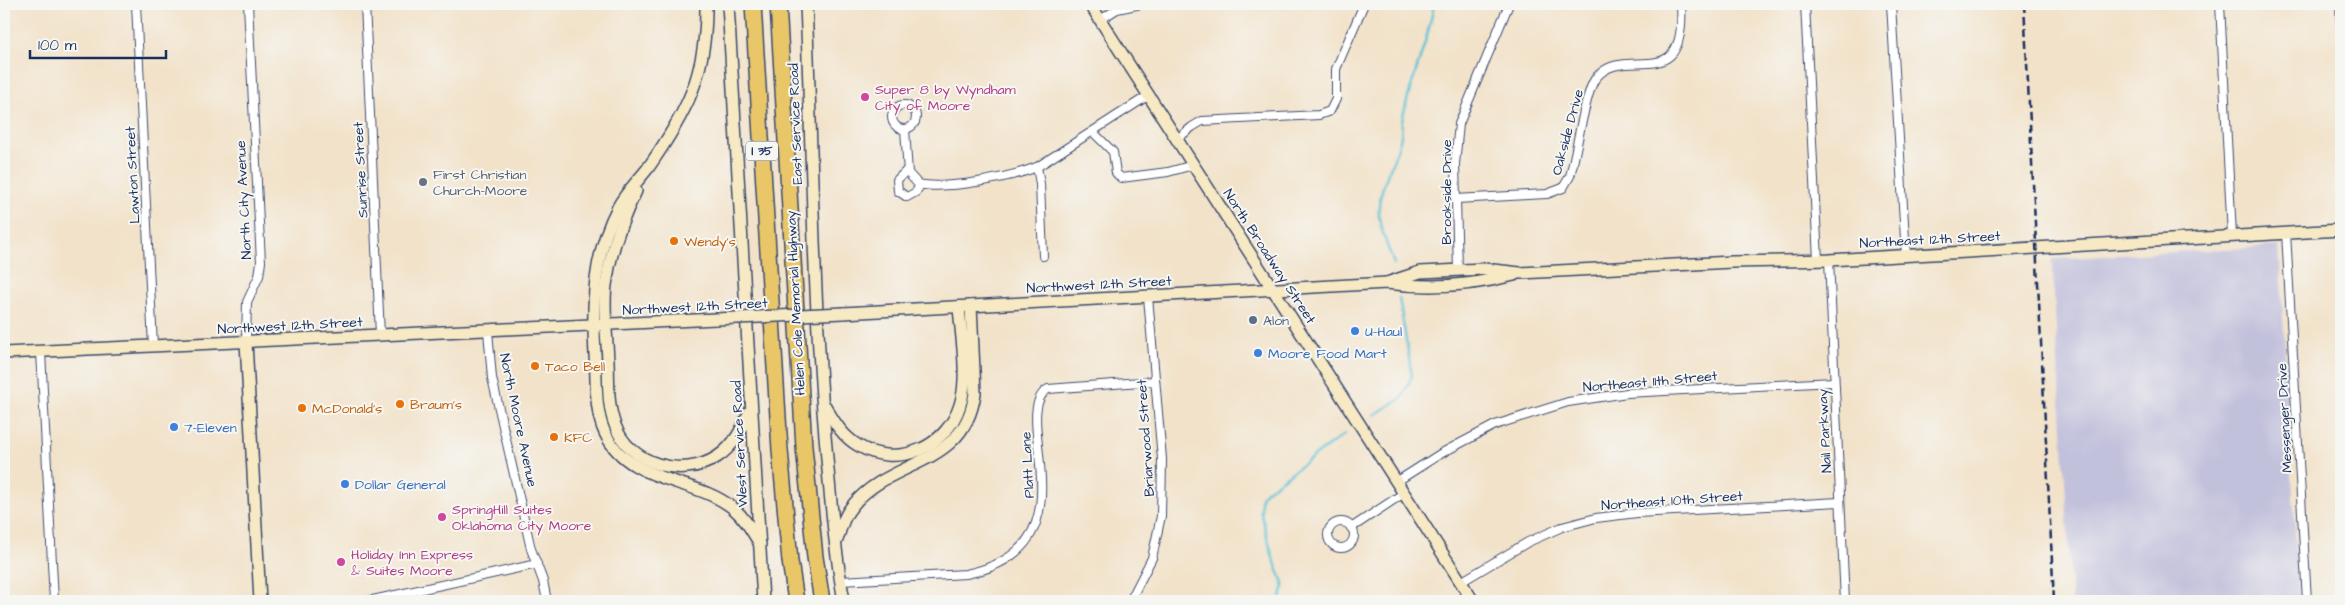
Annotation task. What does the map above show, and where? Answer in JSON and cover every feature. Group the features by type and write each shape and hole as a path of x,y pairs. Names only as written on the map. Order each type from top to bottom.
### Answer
{"highway":[{"name":"Helen Cole Memorial Highway","path":"753,4 780,450 790,561 796,601"},
{"name":"Helen Cole Memorial Highway","path":"778,4 804,447 815,557 822,601"}],"main road":[{"path":"706,4 705,42 696,82 673,131 644,173 629,190 618,208 599,260 593,289 598,411 605,433 620,454 639,468 724,502 746,522 760,544 763,601"},
{"name":"West Service Road","path":"728,4 760,544"},
{"name":"East Service Road","path":"806,4 813,244 822,401 836,546 844,601"},
{"name":"North Broadway Street","path":"1090,4 1471,598"},
{"path":"644,173 628,207 606,286 611,414 620,436 638,454 660,465 690,467 708,462 730,446 742,428 751,407"},
{"name":"Northeast 12th Street","path":"1387,283 1420,272 1484,269 1520,273 1732,262 1824,260 2341,230"},
{"path":"1458,270 1463,284"},
{"name":"Northeast 12th Street","path":"1387,283 1421,288 1486,282 1520,273"},
{"name":"Northwest 12th Street","path":"4,353 594,326 1387,283"},
{"path":"836,546 845,518 860,497 877,484 942,450 960,433 965,425 975,393 971,306"},
{"path":"822,401 841,431 864,448 886,455 896,455 914,452 932,444 949,428 958,412 963,397 959,307"},
{"name":"North City Avenue","path":"246,342 260,601"}],"street":[{"name":"Lawton Street","path":"136,4 153,346"},
{"name":"North City Avenue","path":"246,342 247,302 259,276 261,262 248,4"},
{"name":"Sunrise Street","path":"365,4 380,336"},
{"path":"1100,20 1117,10 1141,4"},
{"path":"1176,140 1192,126 1202,122 1319,115 1330,111 1336,99 1336,69 1364,4"},
{"name":"Brookside Drive","path":"1458,270 1455,164 1459,124 1508,4"},
{"name":"Oakside Drive","path":"1456,199 1547,194 1563,188 1570,176 1594,80 1613,66 1648,64 1668,56 1678,44 1682,32 1681,4"},
{"name":"Nail Parkway","path":"1805,4 1834,382 1845,601"},
{"path":"1891,4 1906,256"},
{"path":"2220,4 2232,236"},
{"path":"2340,4 2341,27"},
{"path":"905,129 907,170 910,178 920,184 991,180 1021,173 1036,167 1149,95"},
{"path":"1093,132 1113,152 1116,173 1121,178 1168,172 1193,165"},
{"path":"1036,167 1040,184 1043,256"},
{"path":"907,170 897,180 898,191 907,197 916,192 920,184"},
{"name":"Messenger Drive","path":"2286,233 2307,601"},
{"name":"Briarwood Street","path":"1130,601 1152,558 1161,516 1162,459 1148,297"},
{"name":"North Moore Avenue","path":"488,331 492,378 531,549 547,601"},
{"path":"42,352 54,601"},
{"name":"Platt Lane","path":"841,581 966,574 982,571 1006,560 1026,541 1037,521 1040,509 1041,475 1036,410 1039,396 1048,389 1154,381"},
{"name":"Northeast 11th Street","path":"1396,482 1440,454 1495,425 1568,402 1627,393 1834,382"},
{"path":"1351,528 1404,493"},
{"name":"Northeast 10th Street","path":"1461,582 1528,542 1562,527 1596,518 1637,513 1839,502"},
{"path":"368,601 537,564"},
{"path":"1458,601 1471,598"}],"shaded area":[{"path":"2279,246 2299,601 2072,601 2052,259"}],"waterway":[{"path":"1394,264 1381,229 1379,217 1380,196 1398,146 1405,106 1428,34 1434,4"},
{"path":"1374,415 1402,398 1412,376 1399,298"},
{"path":"1279,601 1284,586 1273,558 1261,514 1261,497 1266,491 1345,434"}],"railway":[{"path":"2024,4 2054,601"}],"place":[{"name":"Super 8 by Wyndham City of Moore","path":"865,97"},
{"name":"First Christian Church-Moore","path":"423,182"},
{"name":"Wendy's","path":"674,241"},
{"name":"Alon","path":"1253,320"},
{"name":"U-Haul","path":"1355,331"},
{"name":"Moore Food Mart","path":"1258,353"},
{"name":"Taco Bell","path":"535,366"},
{"name":"Braum's","path":"400,404"},
{"name":"McDonald's","path":"302,408"},
{"name":"7-Eleven","path":"174,427"},
{"name":"KFC","path":"554,437"},
{"name":"Dollar General","path":"345,484"},
{"name":"SpringHill Suites Oklahoma City Moore","path":"442,517"},
{"name":"Holiday Inn Express & Suites Moore","path":"341,562"}]}
